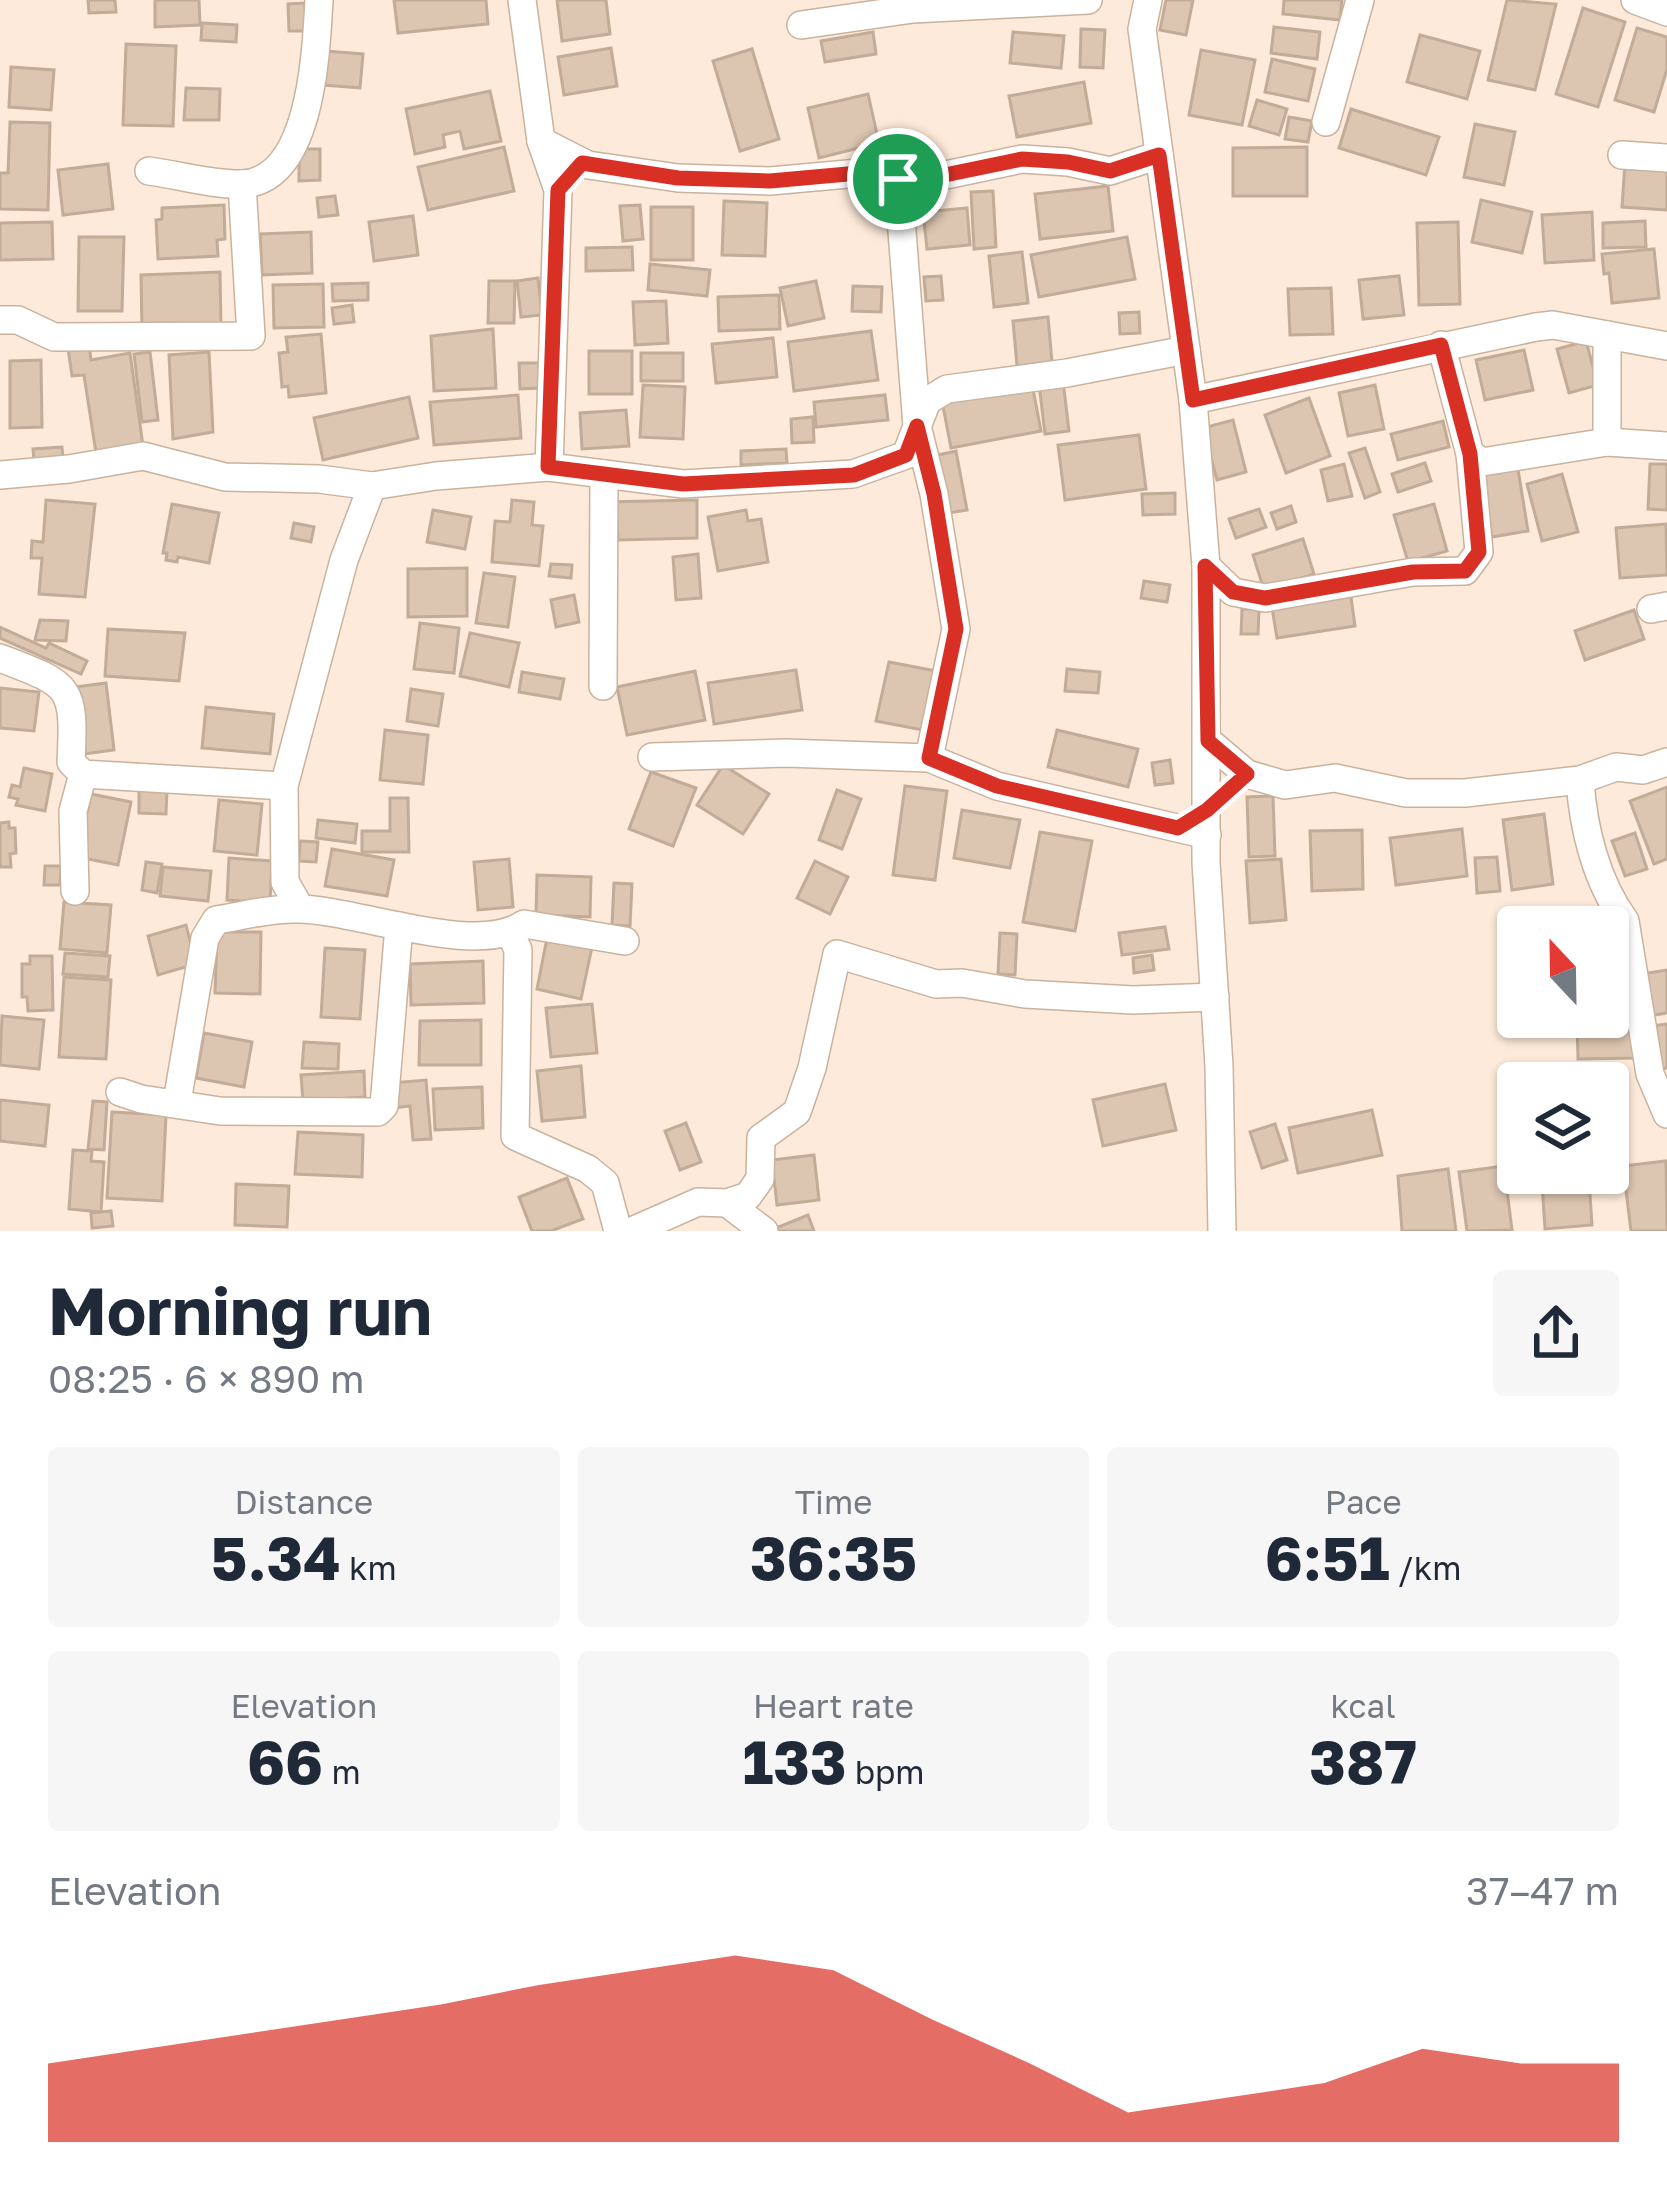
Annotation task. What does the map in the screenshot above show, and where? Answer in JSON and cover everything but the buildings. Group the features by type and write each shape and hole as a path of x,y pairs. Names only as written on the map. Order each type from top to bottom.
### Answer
{"street":[{"path":"149,171 242,184 260,180 282,166 293,147 314,75 320,0"},
{"path":"522,0 542,141 558,190 548,467"},
{"path":"801,25 913,9 1088,0"},
{"path":"1148,0 1142,29 1193,400 1205,566 1207,823 1222,1231"},
{"path":"1326,122 1360,0"},
{"path":"1635,0 1667,12"},
{"path":"542,141 582,163 678,178 770,181 870,172 898,179 940,176 1022,159 1110,171 1159,155"},
{"path":"1622,154 1667,158"},
{"path":"558,190 582,163"},
{"path":"898,179 917,426 934,494 956,629 929,758"},
{"path":"0,320 18,320 54,337 251,336 242,184"},
{"path":"1193,400 1441,345 1552,326 1667,346"},
{"path":"1607,335 1607,442"},
{"path":"1205,566 1233,592 1265,598 1413,572 1465,571 1479,552 1470,454 1441,345"},
{"path":"0,475 143,456 225,477 319,479 372,486 548,467 683,484 854,475 906,455 927,401 946,389 1186,350"},
{"path":"1470,454 1482,462 1607,442 1667,446"},
{"path":"604,475 604,686"},
{"path":"300,908 285,883 284,786 344,560 372,486"},
{"path":"0,658 54,678 74,709 71,763 83,774 284,786"},
{"path":"1208,741 1247,774 1285,784 1335,778 1406,793 1465,793 1580,780 1616,767 1643,770 1667,762"},
{"path":"652,757 786,753 929,758 997,786 1178,828 1207,823 1247,774"},
{"path":"75,891 73,812 83,774"},
{"path":"1580,780 1586,833 1613,905 1624,921 1650,1074 1667,1114"},
{"path":"177,1102 208,928 216,920 300,908 479,937 511,934 524,924 625,941"},
{"path":"120,1092 220,1112 377,1112 384,1106 399,926"},
{"path":"511,934 518,950 515,1136 588,1169 605,1183 618,1231"},
{"path":"632,1231 698,1202 727,1203 748,1196 760,1179 761,1138 797,1112 812,1068 837,954 936,984 1133,1000 1215,997"},
{"path":"727,1203 764,1231"}],"route":[{"path":"1159,155 1193,400 1441,345 1470,454 1479,552 1465,571 1413,572 1265,598 1233,592 1205,566 1208,741 1247,774 1207,810 1178,828 997,786 929,758 956,629 934,494 917,426 906,455 854,475 683,484 548,467 558,190 582,163 678,178 770,181 870,172 898,179 940,176 1022,159 1110,171 1159,155"}]}
